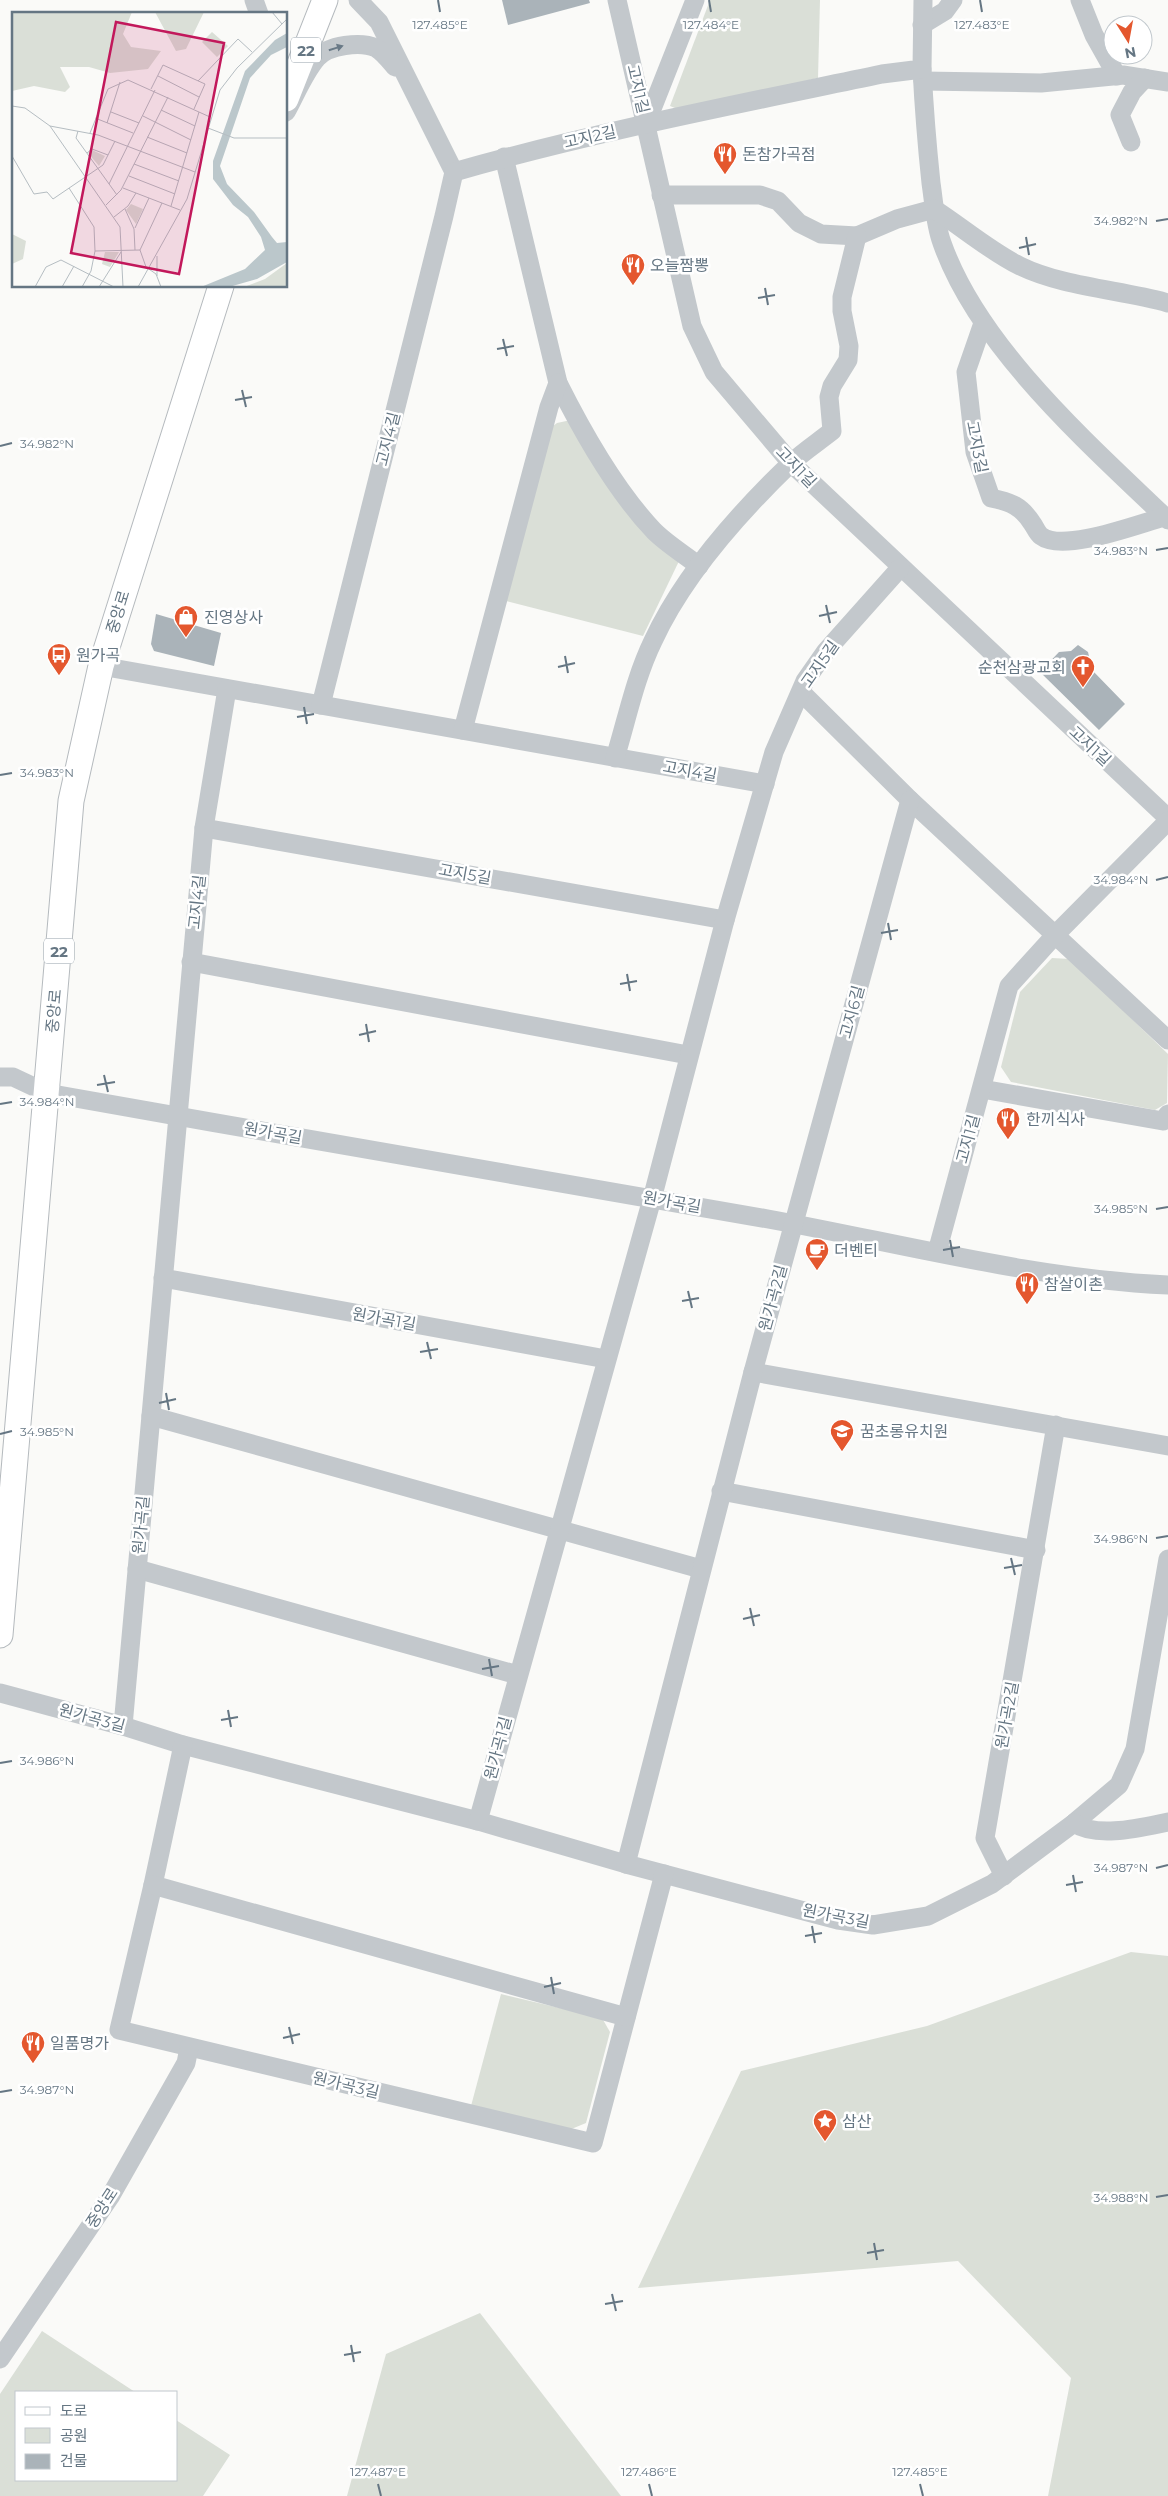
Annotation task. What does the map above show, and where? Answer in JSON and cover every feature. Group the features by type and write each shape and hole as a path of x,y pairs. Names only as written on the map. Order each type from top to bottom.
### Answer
{"main road":[{"name":"22","path":"288,94 325,0"},
{"name":"중앙로","path":"0,1635 71,801 101,666 220,288"}],"street":[{"path":"254,0 259,12"},
{"path":"358,0 379,22 454,172"},
{"name":"고지1길","path":"617,0 692,326 714,372 791,464 1168,820 1056,934 1009,986 937,1252"},
{"path":"646,124 695,0"},
{"path":"923,0 922,75 926,138 934,209"},
{"path":"922,25 945,10 953,0"},
{"path":"1080,0 1094,35 1117,76"},
{"path":"288,108 318,56 347,45 366,45 376,48 409,81"},
{"name":"고지2길","path":"454,172 504,157 646,124 882,74 1041,83 1117,76 1168,82"},
{"path":"1132,142 1120,115 1132,92 1144,78"},
{"path":"504,157 558,383 574,415 632,505 655,532 699,566"},
{"name":"고지4길","path":"321,705 454,172"},
{"path":"661,195 760,195 772,197 799,223 821,234 857,236 897,220 934,209 1021,266 1071,282 1140,295 1168,303"},
{"name":"고지3길","path":"934,209 941,242 955,274 983,323 1027,377 1114,470 1166,519"},
{"path":"616,758 640,674 652,643 672,603 699,566 743,515 791,464 832,430 829,397 832,386 848,360 849,346 842,311 842,297 857,236"},
{"name":"고지3길","path":"983,323 966,372 975,452 992,498 1012,502 1025,511 1040,536 1057,543 1088,539 1166,519"},
{"path":"463,730 549,407 558,383"},
{"name":"고지5길","path":"652,1199 688,1055 774,752 805,681 826,651 900,568"},
{"name":"고지4길","path":"101,666 764,784"},
{"name":"고지4길","path":"176,1116 204,828 227,689"},
{"path":"801,692 910,800 1168,1040"},
{"name":"고지6길","path":"793,1224 910,800"},
{"name":"고지5길","path":"204,828 725,920"},
{"path":"191,962 688,1055"},
{"name":"원가곡길","path":"0,1077 13,1078 47,1093 793,1224 937,1252 1126,1283 1168,1284"},
{"path":"982,1089 1163,1121 1168,1114"},
{"name":"원가곡길","path":"123,1726 176,1116"},
{"name":"원가곡1길","path":"478,1821 652,1199"},
{"name":"원가곡2길","path":"626,1864 721,1491 793,1224"},
{"name":"원가곡1길","path":"163,1278 606,1359"},
{"path":"753,1372 1168,1446"},
{"path":"151,1416 701,1570"},
{"name":"원가곡2길","path":"1004,1876 985,1838 1056,1425"},
{"path":"721,1491 1036,1550"},
{"name":"원가곡3길","path":"0,1693 123,1726 183,1745 478,1821 626,1864 838,1920 873,1925 928,1916 992,1884 1074,1823 1119,1785 1135,1749 1163,1619 1168,1559"},
{"path":"137,1569 518,1675"},
{"name":"원가곡3길","path":"183,1745 119,2030 593,2143 664,1874"},
{"path":"1074,1823 1082,1828 1094,1831 1140,1828 1168,1822"},
{"path":"153,1885 626,2017"},
{"name":"중앙로","path":"0,2359 110,2197 186,2063 189,2048"}],"green space":[{"path":"710,0 820,0 818,78 680,110 670,106"},
{"path":"571,420 680,559 643,636 506,601 549,429 557,423"},
{"path":"1052,958 1070,959 1168,1054 1167,1103 1155,1110 1011,1082 1001,1067 1020,992"},
{"path":"1131,1952 1168,1956 1168,2496 1048,2496 1071,2378 958,2261 638,2288 741,2071 927,2026"},
{"path":"501,1994 602,2018 610,2032 586,2123 569,2130 471,2106"},
{"path":"480,2313 621,2496 347,2496 386,2354"},
{"path":"42,2331 133,2391 15,2391 15,2481 178,2481 178,2421 230,2455 203,2496 0,2496 0,2394"}],"building":[{"path":"502,0 589,0 590,3 508,25"},
{"name":"진영상사","path":"156,614 221,633 214,666 154,651 151,644"},
{"name":"순천삼광교회","path":"1078,645 1088,652 1092,670 1125,704 1099,730 1040,672 1059,652 1071,651"}],"place":[{"name":"돈참가곡점","path":"725,175"},
{"name":"오늘짬뽕","path":"633,286"},
{"name":"진영상사","path":"186,638"},
{"name":"원가곡","path":"59,676"},
{"name":"순천삼광교회","path":"1083,688"},
{"name":"한끼식사","path":"1008,1140"},
{"name":"더벤티","path":"817,1271"},
{"name":"참살이촌","path":"1027,1305"},
{"name":"꿈초롱유치원","path":"842,1452"},
{"name":"일품명가","path":"33,2064"},
{"name":"삼산","path":"825,2142"}]}
